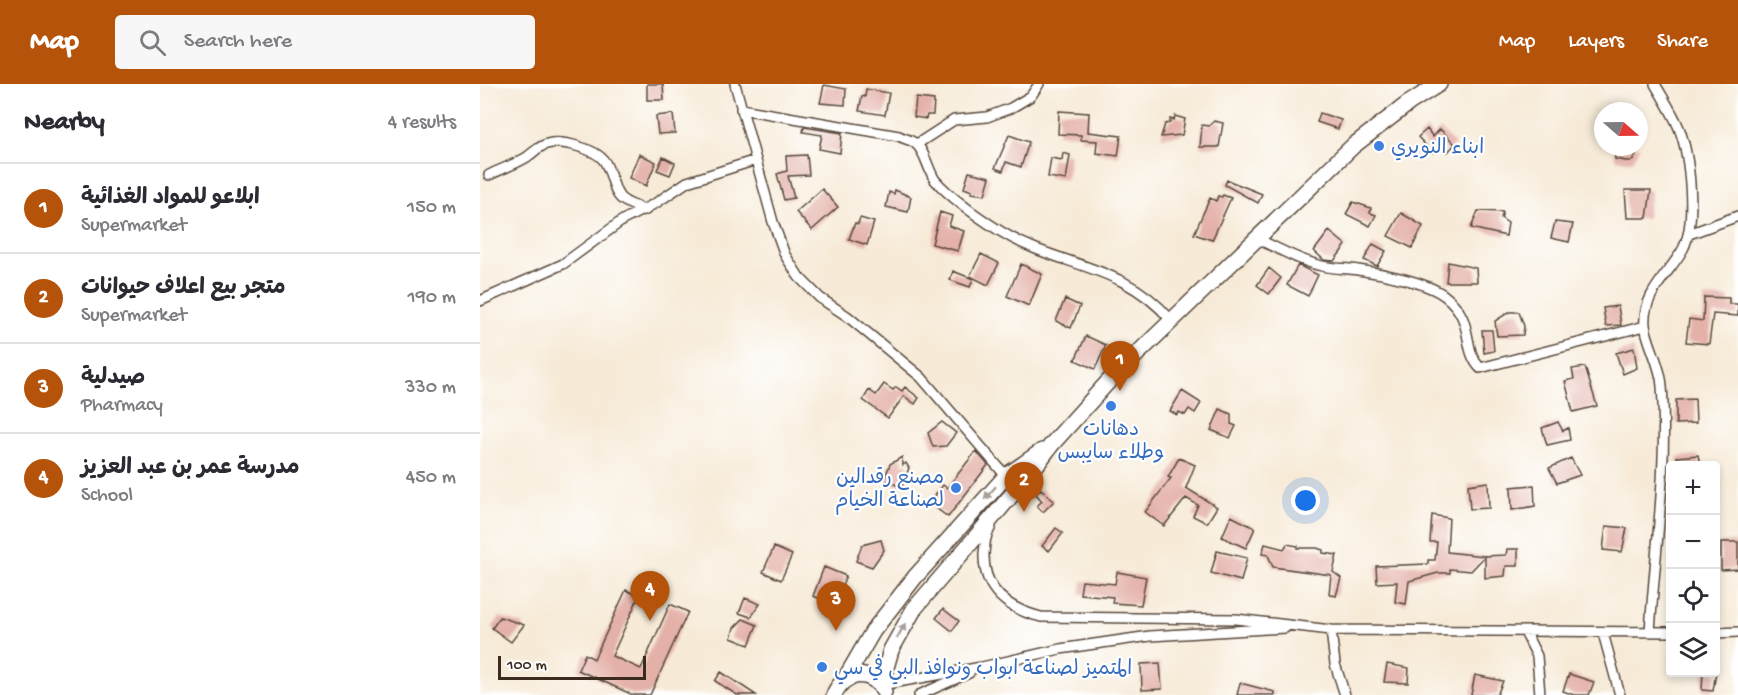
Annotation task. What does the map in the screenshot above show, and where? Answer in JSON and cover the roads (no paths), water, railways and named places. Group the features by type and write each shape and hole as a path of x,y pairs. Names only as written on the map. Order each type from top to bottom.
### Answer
{"main road":[{"path":"883,690 891,650 914,609 1107,382 1353,147 1439,84"},
{"path":"834,695 873,631 915,577 1006,476 1052,444"},
{"path":"845,679 866,675 883,690"}],"street":[{"path":"735,84 773,222 786,255 799,277 820,298 847,316 921,377 1006,476 1023,481 986,534 984,569 999,598 1020,612 1041,617 1236,619 1320,626 1331,630 1666,632"},
{"path":"917,144 954,120 987,117 1011,108 1031,96 1039,84"},
{"path":"1650,632 1663,445 1662,384 1645,326 1646,311 1654,291 1683,250 1689,234 1689,177 1679,129 1655,84"},
{"path":"741,109 899,136 917,144 934,178 950,194 1000,231 1034,249 1098,269 1119,279 1141,292 1171,320"},
{"path":"489,175 526,158 543,145 556,142 575,146 606,162 613,189 619,197 627,204 646,210"},
{"path":"480,301 563,264 622,220 646,210 687,182 756,160"},
{"path":"1689,234 1738,216"},
{"path":"1258,239 1321,266 1359,270 1406,281 1431,288 1445,296 1464,316 1474,362 1480,368 1645,326"},
{"path":"883,690 1060,649 1150,636 1320,626"},
{"path":"1331,630 1335,664 1345,695"},
{"path":"1525,632 1537,656 1540,695"},
{"path":"1603,633 1620,695"},
{"path":"1720,633 1738,633"},
{"path":"919,695 982,667"}],"place":[{"name":"ابناء النويري","path":"1379,146"},
{"name":"ابلاعو للمواد الغذائية","path":"1120,391"},
{"name":"دهانات وطلاء سايبس","path":"1111,406"},
{"name":"مصنع رقدالين لصناعة الخيام","path":"956,488"},
{"name":"متجر بيع اعلاف حيوانات","path":"1024,512"},
{"name":"مدرسة عمر بن عبد العزيز","path":"650,621"},
{"name":"صيدلية","path":"836,631"},
{"name":"المتميز لصناعة ابواب ونوافذ البي في سي","path":"822,667"}]}
